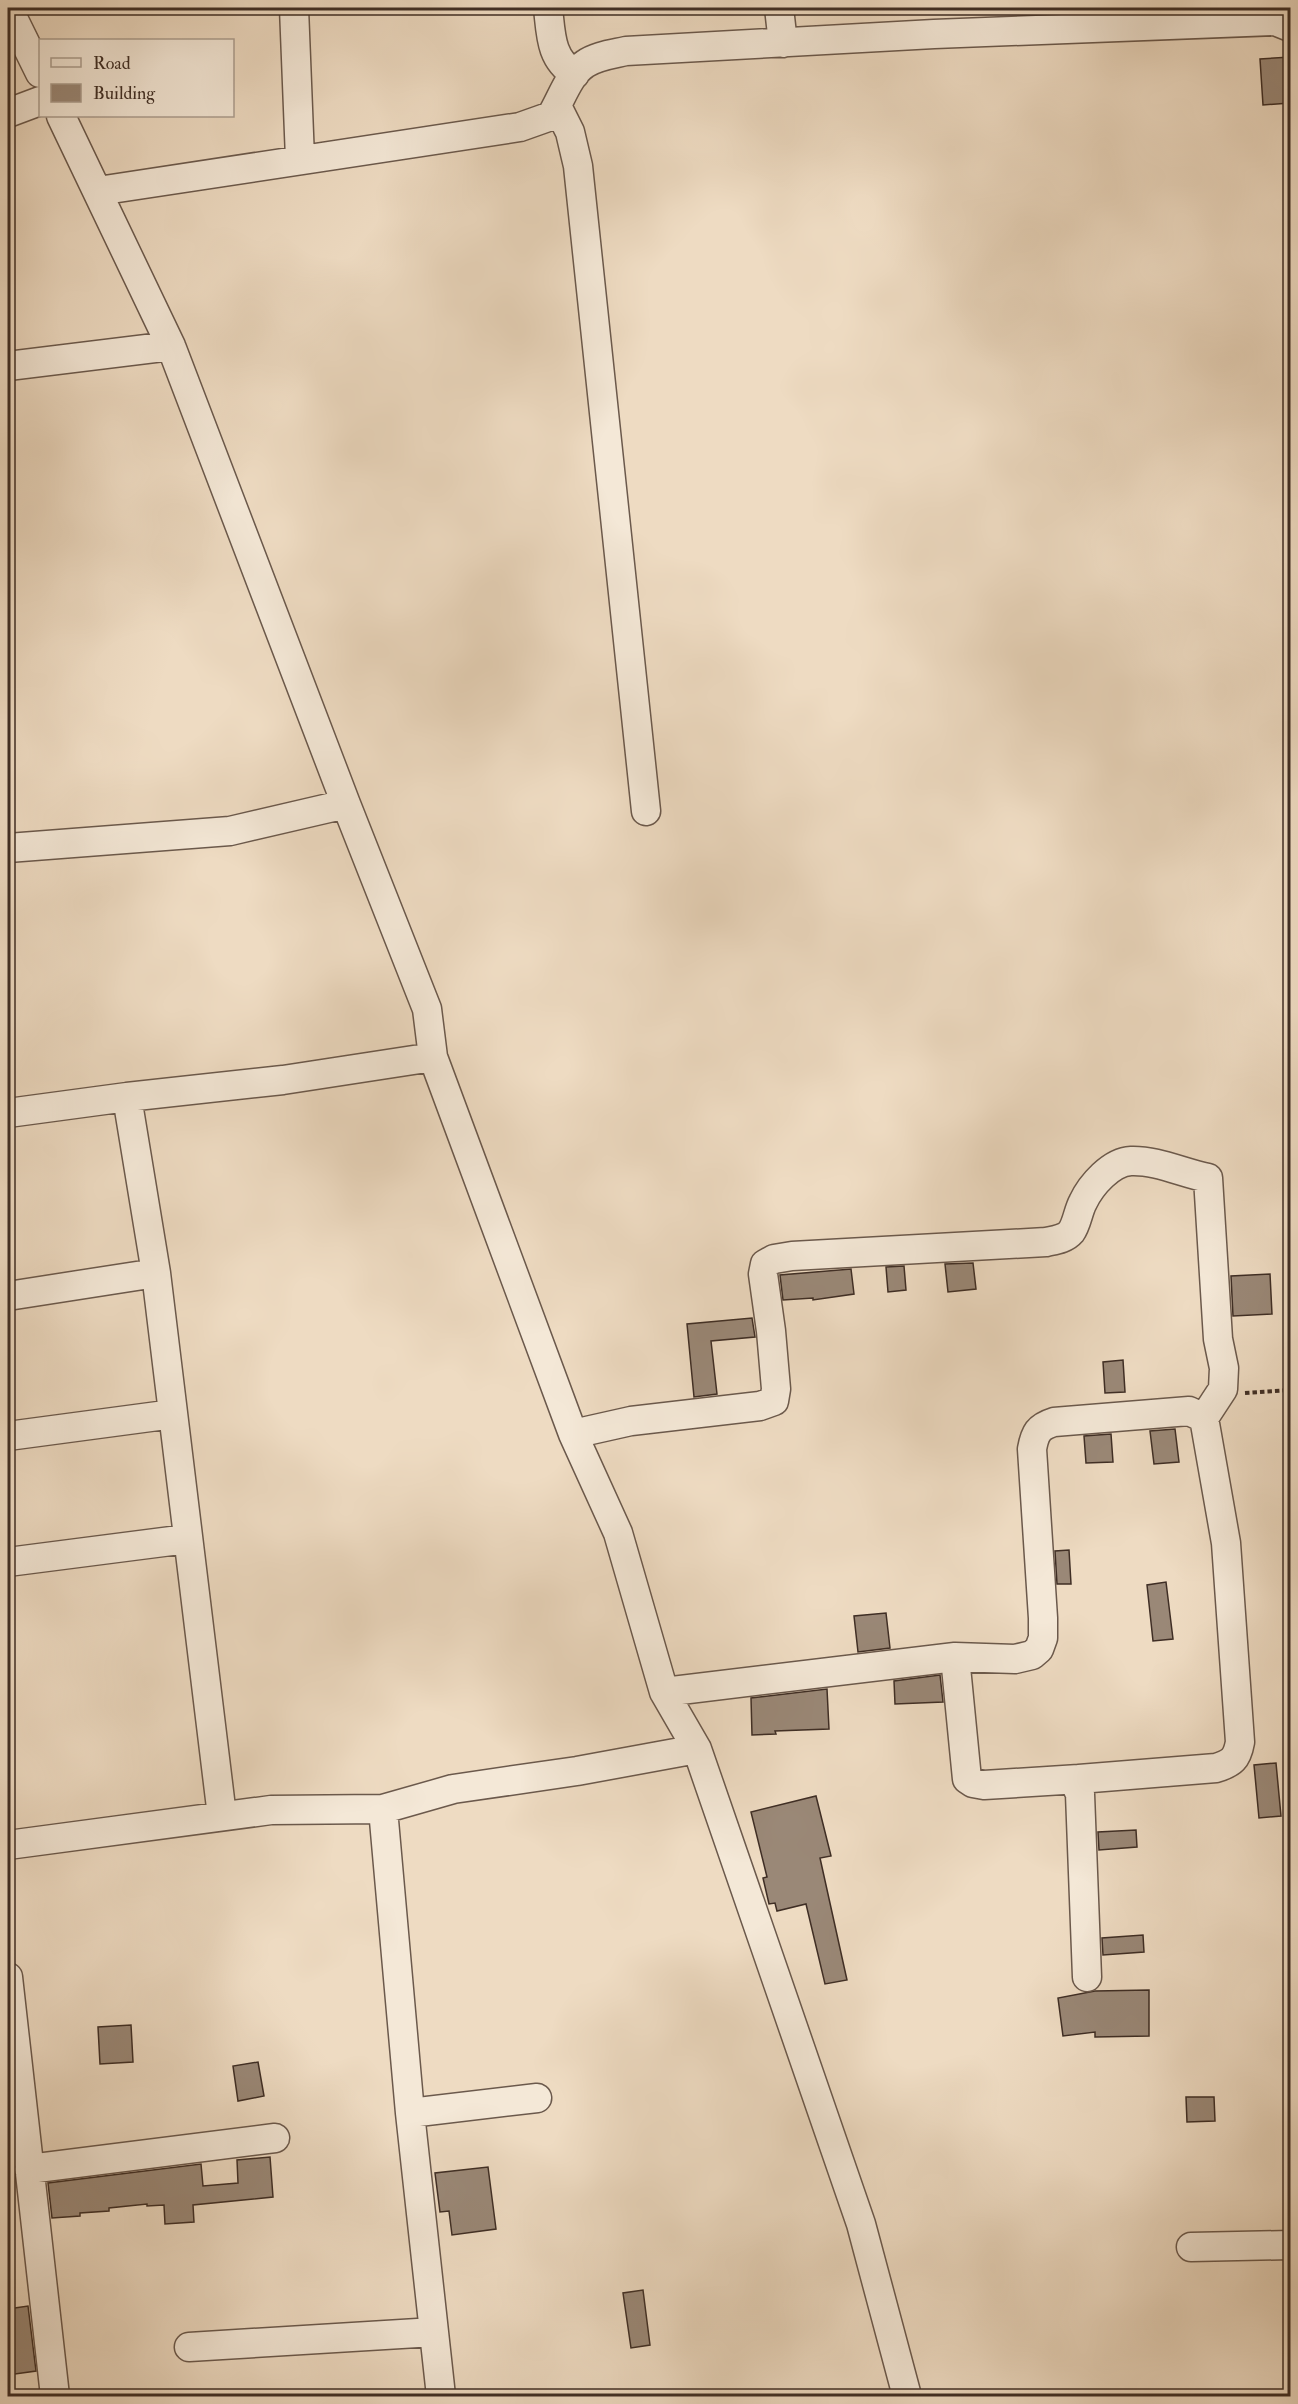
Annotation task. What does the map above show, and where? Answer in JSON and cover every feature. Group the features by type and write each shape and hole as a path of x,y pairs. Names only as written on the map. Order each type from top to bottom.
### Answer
{"street":[{"path":"8,8 39,71"},
{"path":"294,8 300,159"},
{"path":"548,8 557,60 575,74"},
{"path":"779,8 783,43"},
{"path":"98,191 520,127 551,116 575,74 584,64 600,57 626,51 934,34 1275,21 1290,27"},
{"path":"8,113 39,101"},
{"path":"557,106 570,132 578,166 645,811"},
{"path":"61,117 171,346 346,804 428,1009 433,1057 573,1434 618,1533 664,1692 697,1749 861,2224 907,2397"},
{"path":"8,366 171,346"},
{"path":"8,848 230,831 346,804"},
{"path":"8,1113 283,1080 433,1057"},
{"path":"127,1097 156,1273 222,1816"},
{"path":"573,1434 641,1420 760,1406 774,1401 776,1389 771,1331 763,1274 765,1264 774,1259 792,1256 1046,1242 1062,1239 1072,1232 1083,1201 1094,1184 1111,1169 1129,1161 1151,1163 1208,1178 1218,1338 1224,1368 1223,1389 1210,1407 1226,1543 1240,1742 1238,1756 1230,1764 1216,1768 984,1785 973,1783 967,1779 955,1657"},
{"path":"8,1296 156,1273"},
{"path":"664,1692 955,1657 1016,1659 1032,1655 1039,1649 1043,1638 1032,1449 1035,1434 1041,1426 1054,1422 1189,1411 1210,1407"},
{"path":"8,1436 173,1414"},
{"path":"8,1562 187,1539"},
{"path":"8,1845 271,1810 383,1809 453,1789 577,1771 697,1749"},
{"path":"1079,1779 1076,1785 1080,1794 1087,1977"},
{"path":"383,1809 410,2113 441,2397"},
{"path":"8,1977 55,2397"},
{"path":"410,2113 537,2098"},
{"path":"29,2169 275,2138"},
{"path":"1191,2247 1290,2246"},
{"path":"189,2347 434,2332"}],"path":[{"path":"1210,1407 1290,1390"}],"building":[{"path":"1290,57 1290,103 1263,105 1260,59"},
{"path":"973,1263 976,1289 948,1292 945,1264"},
{"path":"904,1266 906,1290 888,1292 886,1267"},
{"path":"851,1269 854,1294 813,1300 813,1298 783,1300 780,1275"},
{"path":"1270,1274 1272,1314 1233,1316 1231,1276"},
{"path":"752,1318 755,1337 711,1341 717,1394 694,1397 687,1324"},
{"path":"1123,1360 1125,1392 1105,1393 1103,1362"},
{"path":"1175,1429 1179,1462 1154,1464 1150,1431"},
{"path":"1111,1434 1113,1462 1086,1463 1084,1436"},
{"path":"1069,1550 1071,1584 1057,1584 1055,1551"},
{"path":"1166,1582 1173,1639 1153,1641 1147,1585"},
{"path":"886,1613 890,1648 858,1652 854,1616"},
{"path":"940,1675 943,1702 895,1704 894,1681"},
{"path":"827,1689 829,1729 775,1731 776,1734 752,1735 751,1698"},
{"path":"1276,1763 1281,1816 1259,1818 1254,1765"},
{"path":"816,1796 831,1856 820,1858 847,1980 825,1984 806,1904 777,1911 775,1903 769,1904 763,1878 767,1877 751,1812"},
{"path":"1136,1830 1137,1847 1099,1850 1098,1832"},
{"path":"1143,1935 1144,1952 1103,1955 1102,1938"},
{"path":"1149,1990 1149,2036 1095,2037 1095,2032 1063,2036 1058,1998 1095,1991"},
{"path":"131,2025 133,2062 100,2064 98,2027"},
{"path":"258,2062 264,2096 238,2101 233,2066"},
{"path":"1186,2097 1214,2097 1215,2121 1187,2122"},
{"path":"270,2157 273,2197 193,2205 194,2222 165,2224 164,2205 147,2206 147,2204 109,2208 109,2211 80,2213 80,2216 52,2218 48,2183 201,2164 203,2186 238,2183 237,2160"},
{"path":"488,2167 496,2229 452,2235 449,2211 440,2212 435,2173"},
{"path":"643,2290 650,2345 631,2348 623,2293"},
{"path":"28,2306 36,2371 8,2375 8,2309"}]}
